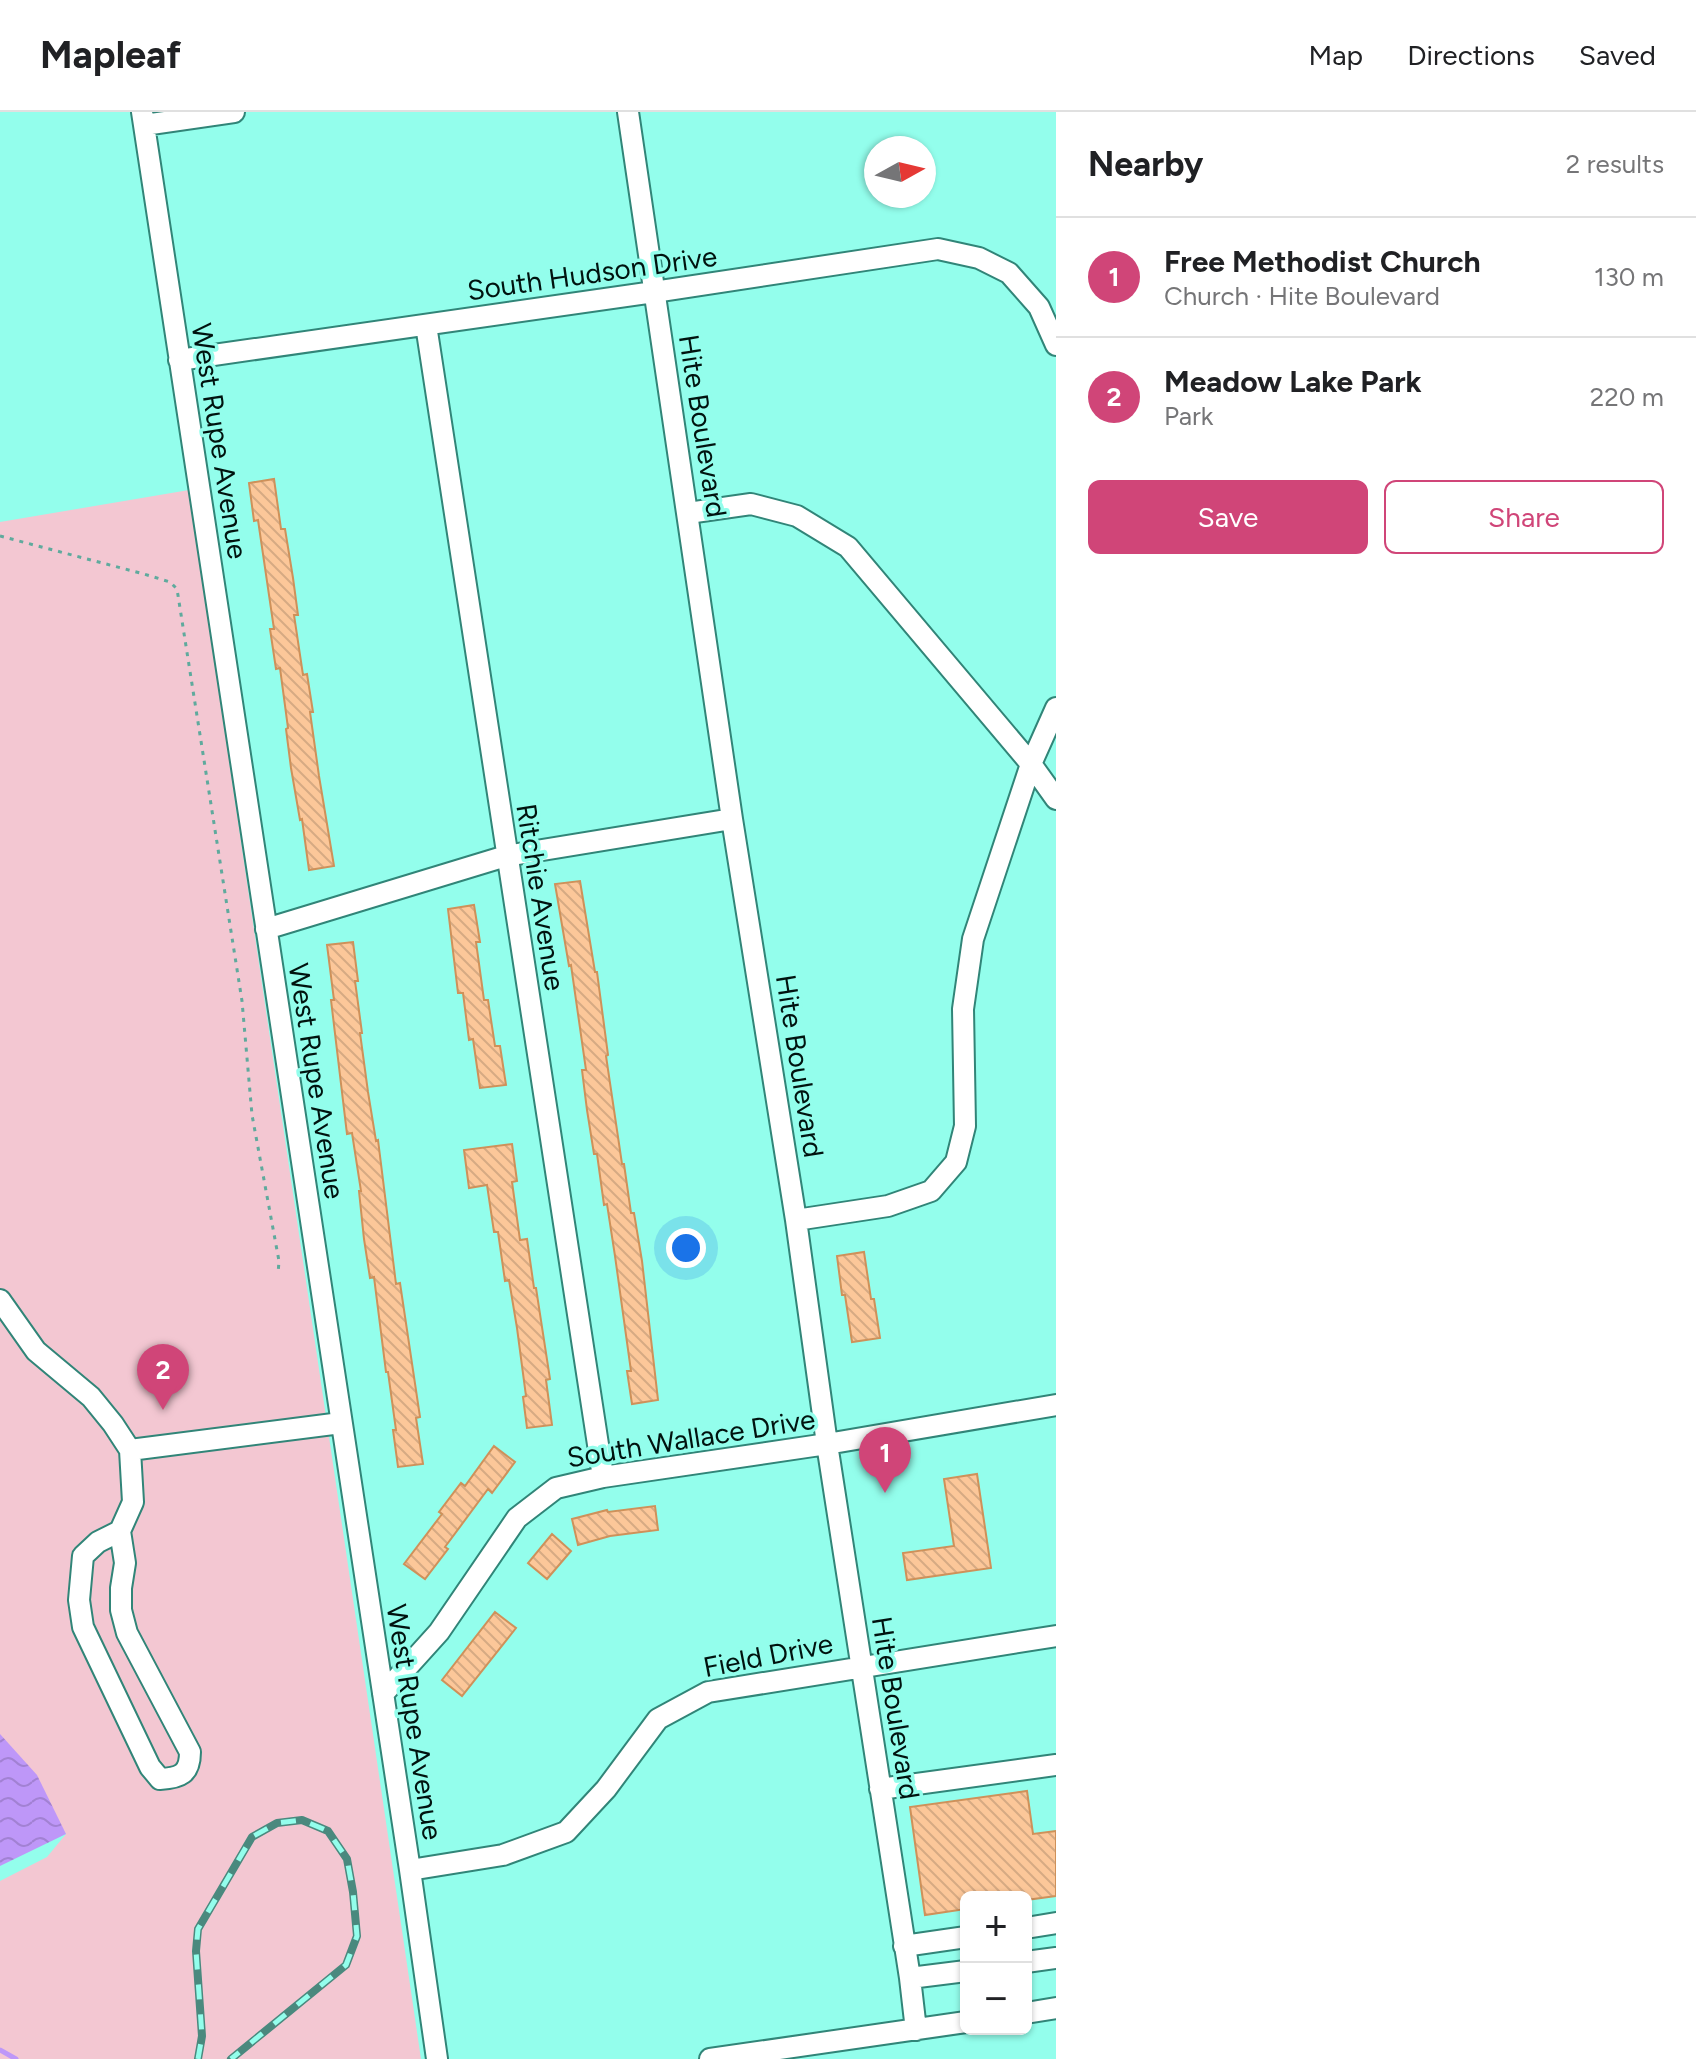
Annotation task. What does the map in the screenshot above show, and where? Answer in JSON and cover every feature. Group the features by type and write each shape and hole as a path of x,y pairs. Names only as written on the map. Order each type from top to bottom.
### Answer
{"street":[{"path":"143,119 234,112"},
{"name":"Hite Boulevard","path":"628,112 916,2030"},
{"name":"West Rupe Avenue","path":"143,119 437,2059"},
{"name":"South Hudson Drive","path":"179,360 938,249 979,258 1009,273 1039,307 1056,345"},
{"name":"Ritchie Avenue","path":"426,325 603,1477"},
{"path":"688,513 751,504 797,516 848,547 1031,764 1056,799"},
{"path":"796,1220 888,1206 931,1191 956,1162 965,1126 963,1009 973,939 1031,764 1056,708"},
{"path":"266,929 506,856 732,819"},
{"path":"0,1300 36,1351 91,1397 130,1450 133,1502 120,1531 125,1563 121,1610 127,1633 190,1752 190,1764 183,1774 172,1778 160,1779 150,1767 83,1627 79,1600 83,1556 98,1542 120,1531"},
{"name":"South Wallace Drive","path":"383,1694 439,1632 517,1518 556,1488 603,1477 827,1444 1056,1405"},
{"path":"130,1450 341,1423"},
{"name":"Field Drive","path":"410,1870 503,1855 566,1832 606,1789 658,1719 708,1692 1056,1636"},
{"path":"880,1789 1056,1765"},
{"path":"1032,1927 1056,1923"},
{"path":"904,1946 960,1938"},
{"path":"1032,1961 1056,1958"},
{"path":"910,1978 960,1972"},
{"path":"1032,2012 1056,2008"},
{"path":"710,2059 960,2023"}],"path":[{"path":"0,536 144,574 170,582 177,589 242,1001 252,1115 279,1261 278,1274"}],"shaded area":[{"path":"189,490 421,2059 0,2059 0,1881 47,1857 66,1834 0,1738 0,522"}],"water":[{"path":"0,1734 37,1775 66,1834 0,1866"}],"building":[{"path":"274,479 281,529 285,529 293,578 298,615 294,615 303,675 307,674 334,866 309,870 291,768 280,668 276,669 270,629 274,629 258,520 254,521 249,483"},
{"path":"580,881 597,972 622,1164 642,1261 658,1400 632,1404 627,1371 631,1371 615,1256 597,1154 594,1154 571,965 555,884"},
{"path":"474,905 484,1000 488,1000 495,1046 500,1046 506,1085 480,1088 463,993 458,993 448,909"},
{"path":"353,942 368,1092 378,1140 396,1284 400,1283 420,1417 416,1418 423,1464 398,1467 388,1372 374,1277 370,1278 364,1239 361,1191 352,1133 347,1134 331,1000 334,1000 327,945"},
{"path":"512,1144 517,1181 512,1182 520,1240 527,1239 550,1379 546,1380 552,1425 527,1428 523,1397 526,1396 509,1280 505,1281 487,1185 469,1188 464,1150"},
{"path":"864,1252 880,1338 852,1342 837,1256"},
{"path":"494,1446 515,1462 492,1493 488,1489 425,1579 404,1564 461,1483 465,1486"},
{"path":"977,1474 991,1568 907,1580 903,1553 954,1546 944,1479"},
{"path":"655,1506 658,1530 610,1536 578,1545 572,1519 607,1510"},
{"path":"552,1534 571,1551 547,1579 528,1563"},
{"path":"495,1612 516,1628 462,1696 442,1680"},
{"path":"1027,1791 1033,1834 1056,1831 1056,1896 1032,1899 1032,1891 960,1891 960,1910 925,1915 910,1807"}],"waterway":[{"path":"0,2050 16,2059"}],"railway":[{"path":"198,2059 202,2036 196,1951 198,1929 252,1837 277,1823 302,1820 328,1831 347,1859 357,1936 346,1965 231,2059"}],"place":[{"name":"Meadow Lake Park","path":"163,1410"},
{"name":"Free Methodist Church","path":"885,1493"}]}
